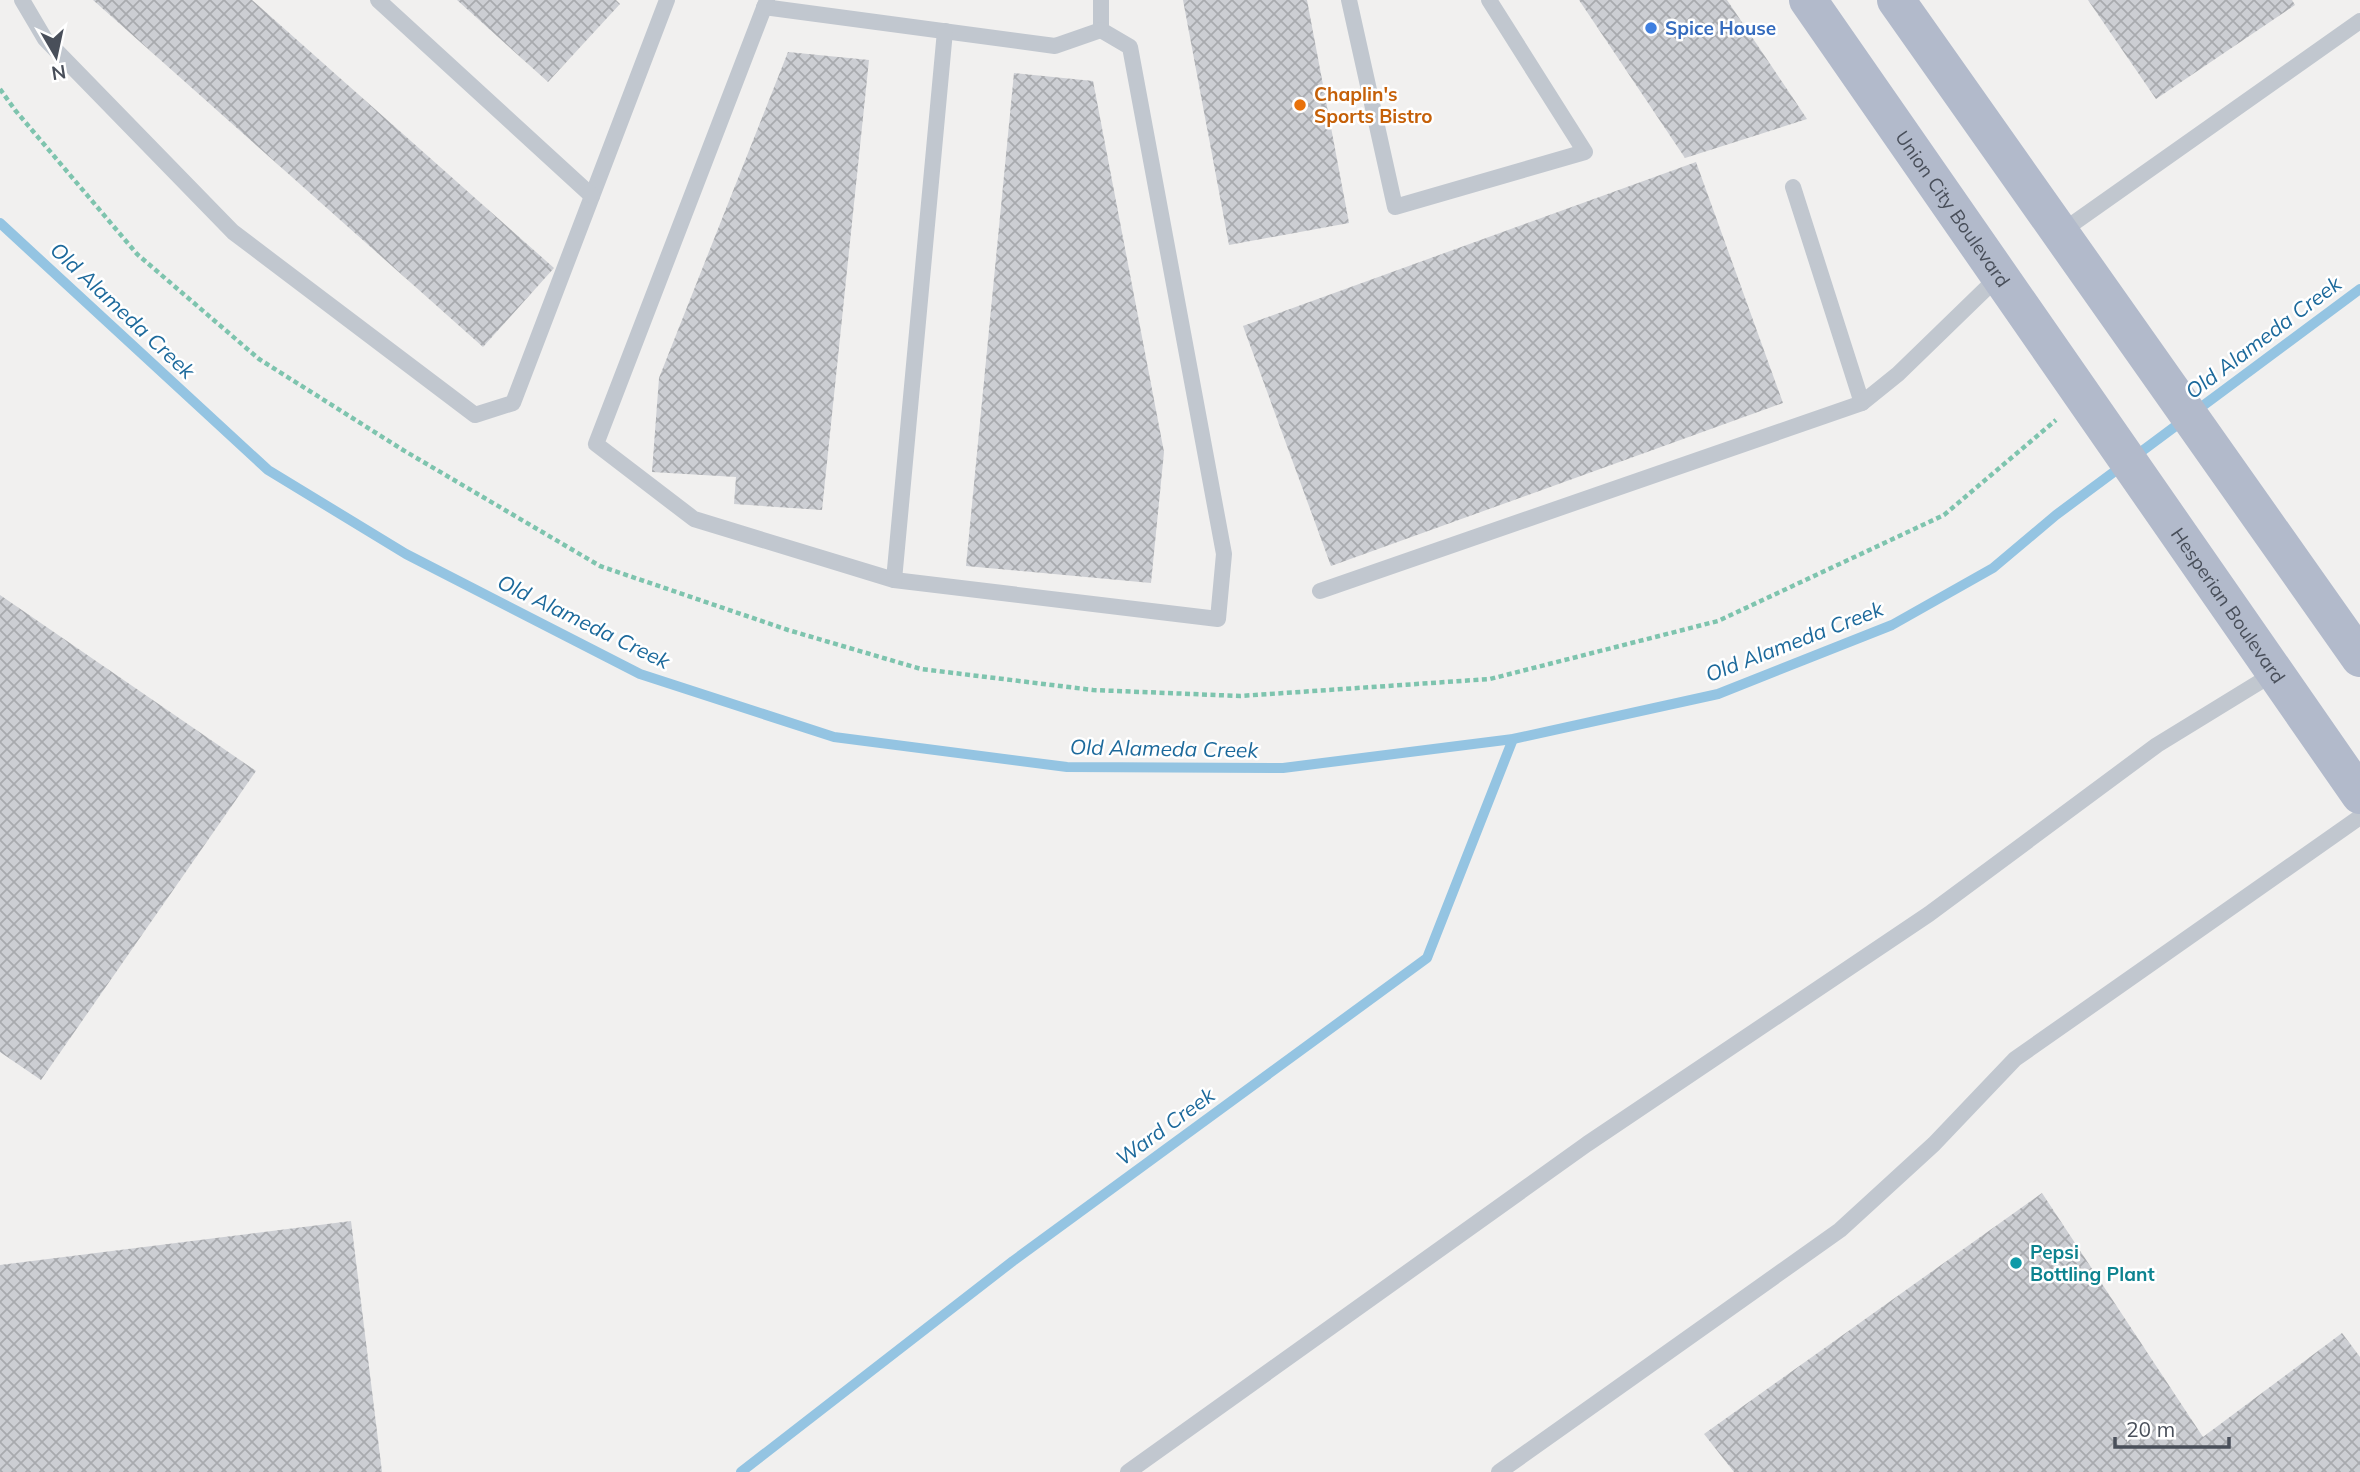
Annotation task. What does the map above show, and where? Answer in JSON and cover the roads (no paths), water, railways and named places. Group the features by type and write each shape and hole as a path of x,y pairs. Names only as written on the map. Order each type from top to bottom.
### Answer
{"main road":[{"name":"Union City Boulevard","path":"1808,0 2090,407"},
{"path":"1896,0 2310,587 2355,640"},
{"name":"Hesperian Boulevard","path":"2090,407 2360,795"}],"lane":[{"path":"22,0 45,39 233,232 475,415 513,403 667,0"},
{"path":"378,0 592,196"},
{"path":"1101,0 1101,30"},
{"path":"1349,0 1395,207 1585,152 1489,0"},
{"path":"765,4 1055,47 1101,30 1130,47 1224,554 1218,620 894,580 694,519 596,444 765,4"},
{"path":"2061,232 2360,21"},
{"path":"894,580 944,31"},
{"path":"1793,187 1863,403"},
{"path":"1320,591 1863,403 1898,374 1999,276"},
{"path":"1128,1472 1587,1144 1929,914 2157,744 2276,672"},
{"path":"1499,1472 1840,1230 1934,1144 2015,1059 2360,817"}],"waterway":[{"name":"Old Alameda Creek","path":"0,223 268,470 406,554 640,674 834,737 1067,767 1283,768 1513,739 1718,694 1892,625 1993,568 2056,515 2360,289"},
{"name":"Ward Creek","path":"741,1472 1013,1261 1427,958 1513,739"}],"place":[{"name":"Spice House","path":"1651,28"},
{"name":"Chaplin's Sports Bistro","path":"1300,105"},
{"name":"Pepsi Bottling Plant","path":"2016,1263"}]}
